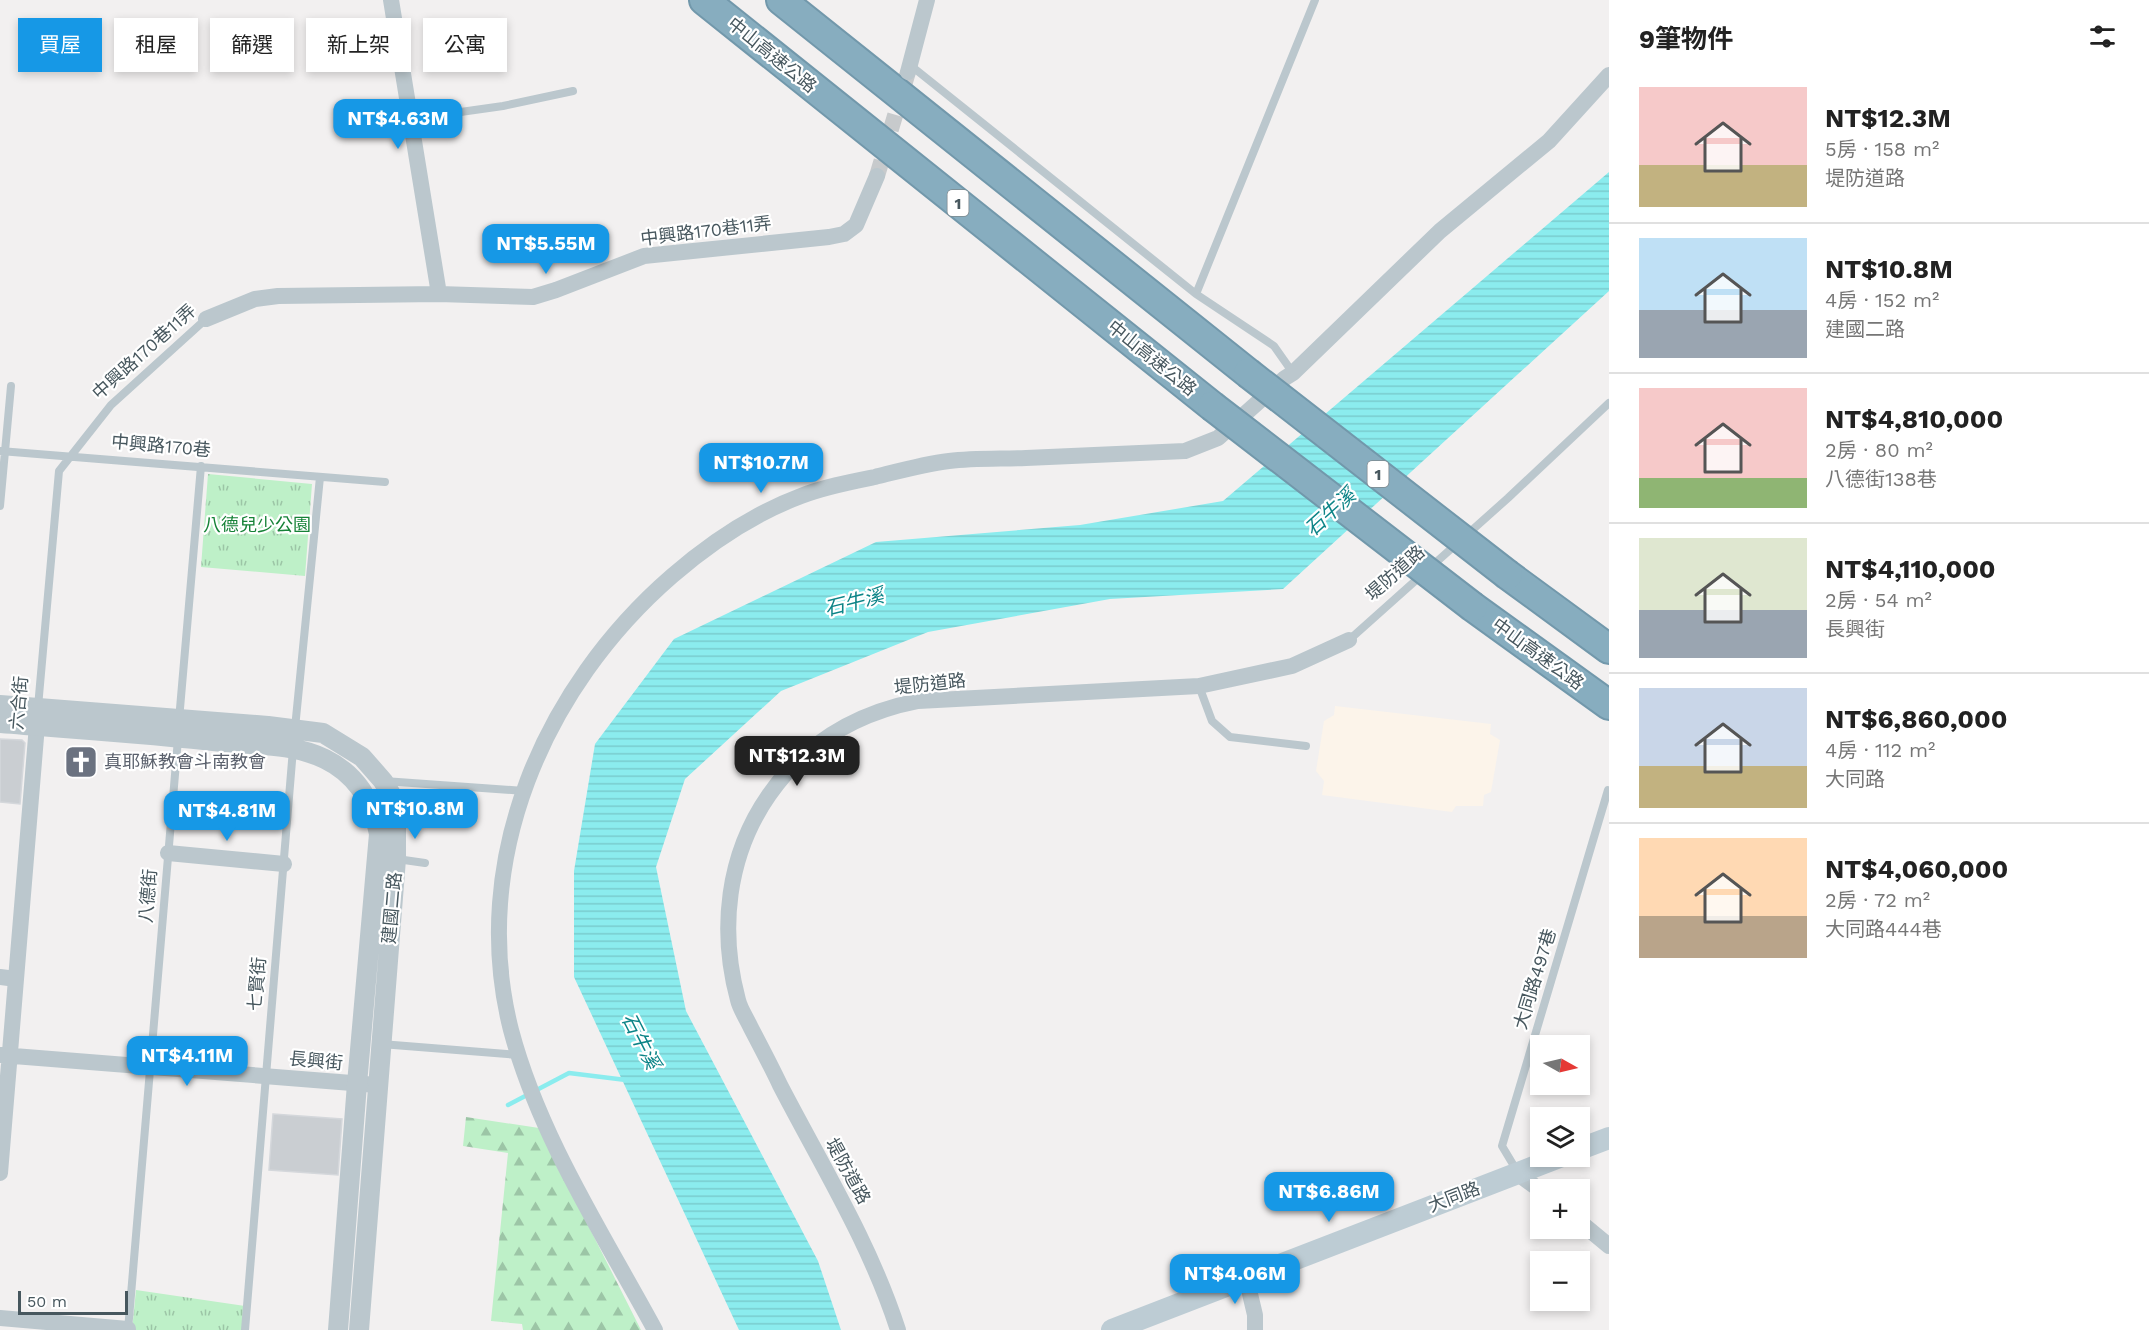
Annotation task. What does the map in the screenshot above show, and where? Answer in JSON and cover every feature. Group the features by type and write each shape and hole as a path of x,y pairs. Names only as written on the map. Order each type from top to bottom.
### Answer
{"highway":[{"name":"中山高速公路","path":"704,0 1212,406 1473,607 1609,705"},
{"name":"1","path":"781,0 1248,373 1508,575 1609,649"}],"main road":[{"path":"1590,1145 1609,1138"},
{"name":"大同路","path":"1112,1330 1535,1167"}],"street":[{"path":"391,0 439,294"},
{"path":"909,69 927,0"},
{"path":"655,1330 552,1141 518,1055 504,996 499,906 504,868 524,791 542,743 559,711 591,662 647,598 702,550 766,511 802,495 848,482 948,461 1185,451 1218,438 1293,373 1440,231 1549,141 1609,75"},
{"name":"中興路170巷11弄","path":"206,320 255,299 278,296 439,294 534,297 644,256 844,234 856,225 876,176"},
{"name":"堤防道路","path":"898,1330 886,1293 858,1231 819,1161 738,1002 729,957 727,913 739,859 754,820 776,785 805,754 839,729 878,711 918,701 1199,686 1292,666 1349,640"},
{"name":"建國二路","path":"0,705 37,717 178,728 295,728 323,733 362,757 383,781 392,796 396,811 396,859 359,1330"},
{"name":"建國二路","path":"0,723 37,717"},
{"name":"六合街","path":"0,1173 8,978 37,717"},
{"name":"建國二路","path":"178,728 293,749 325,759 346,773 364,794 376,820 379,834 377,861 338,1330"},
{"path":"168,853 284,864"},
{"name":"長興街","path":"5,1055 377,1085"},
{"path":"1518,1174 1530,1183"},
{"path":"1590,1230 1609,1246"},
{"path":"1246,1277 1255,1315 1255,1330"},
{"path":"0,1318 128,1329"}],"lane":[{"path":"1197,294 1315,0"},
{"path":"909,69 1197,294 1274,346 1293,373"},
{"path":"411,119 503,106 573,91"},
{"name":"中興路170巷11弄","path":"71,455 111,405 206,320"},
{"path":"0,506 2,451 11,386"},
{"name":"堤防道路","path":"1349,640 1500,506 1609,403"},
{"name":"中興路170巷","path":"2,451 385,482"},
{"name":"六合街","path":"37,717 59,471 71,455"},
{"name":"八德街","path":"128,1329 201,466"},
{"path":"295,728 320,477"},
{"path":"1199,686 1212,721 1230,737 1306,746"},
{"name":"七賢街","path":"244,1330 293,749"},
{"path":"383,781 524,791"},
{"name":"大同路497巷","path":"1518,1174 1502,1146 1608,790"},
{"path":"396,859 425,863"},
{"path":"380,1044 518,1055"}],"shaded area":[{"path":"1335,706 1491,724 1490,734 1500,740 1491,792 1484,795 1483,806 1456,806 1452,812 1322,795 1324,781 1316,771 1324,721 1334,715"}],"green space":[{"name":"八德兒少公園","path":"208,474 312,484 305,576 201,567"},
{"path":"466,1117 539,1128 641,1330 523,1330 522,1324 491,1321 508,1153 463,1146"},
{"path":"136,1290 245,1306 242,1330 132,1330"}],"water":[{"name":"石牛溪","path":"1609,172 1609,291 1283,589 1110,599 928,632 781,691 685,779 656,867 686,1011 818,1261 841,1330 739,1330 574,977 574,871 595,744 674,639 876,542 1080,525 1223,501"}],"building":[{"path":"0,739 22,740 25,743 20,804 0,802"},
{"path":"273,1114 342,1119 338,1175 269,1170"}],"waterway":[{"path":"508,1105 569,1073 626,1080"}],"tunnel":[{"path":"877,176 908,72"}],"place":[{"name":"真耶穌教會斗南教會","path":"81,762"}]}
